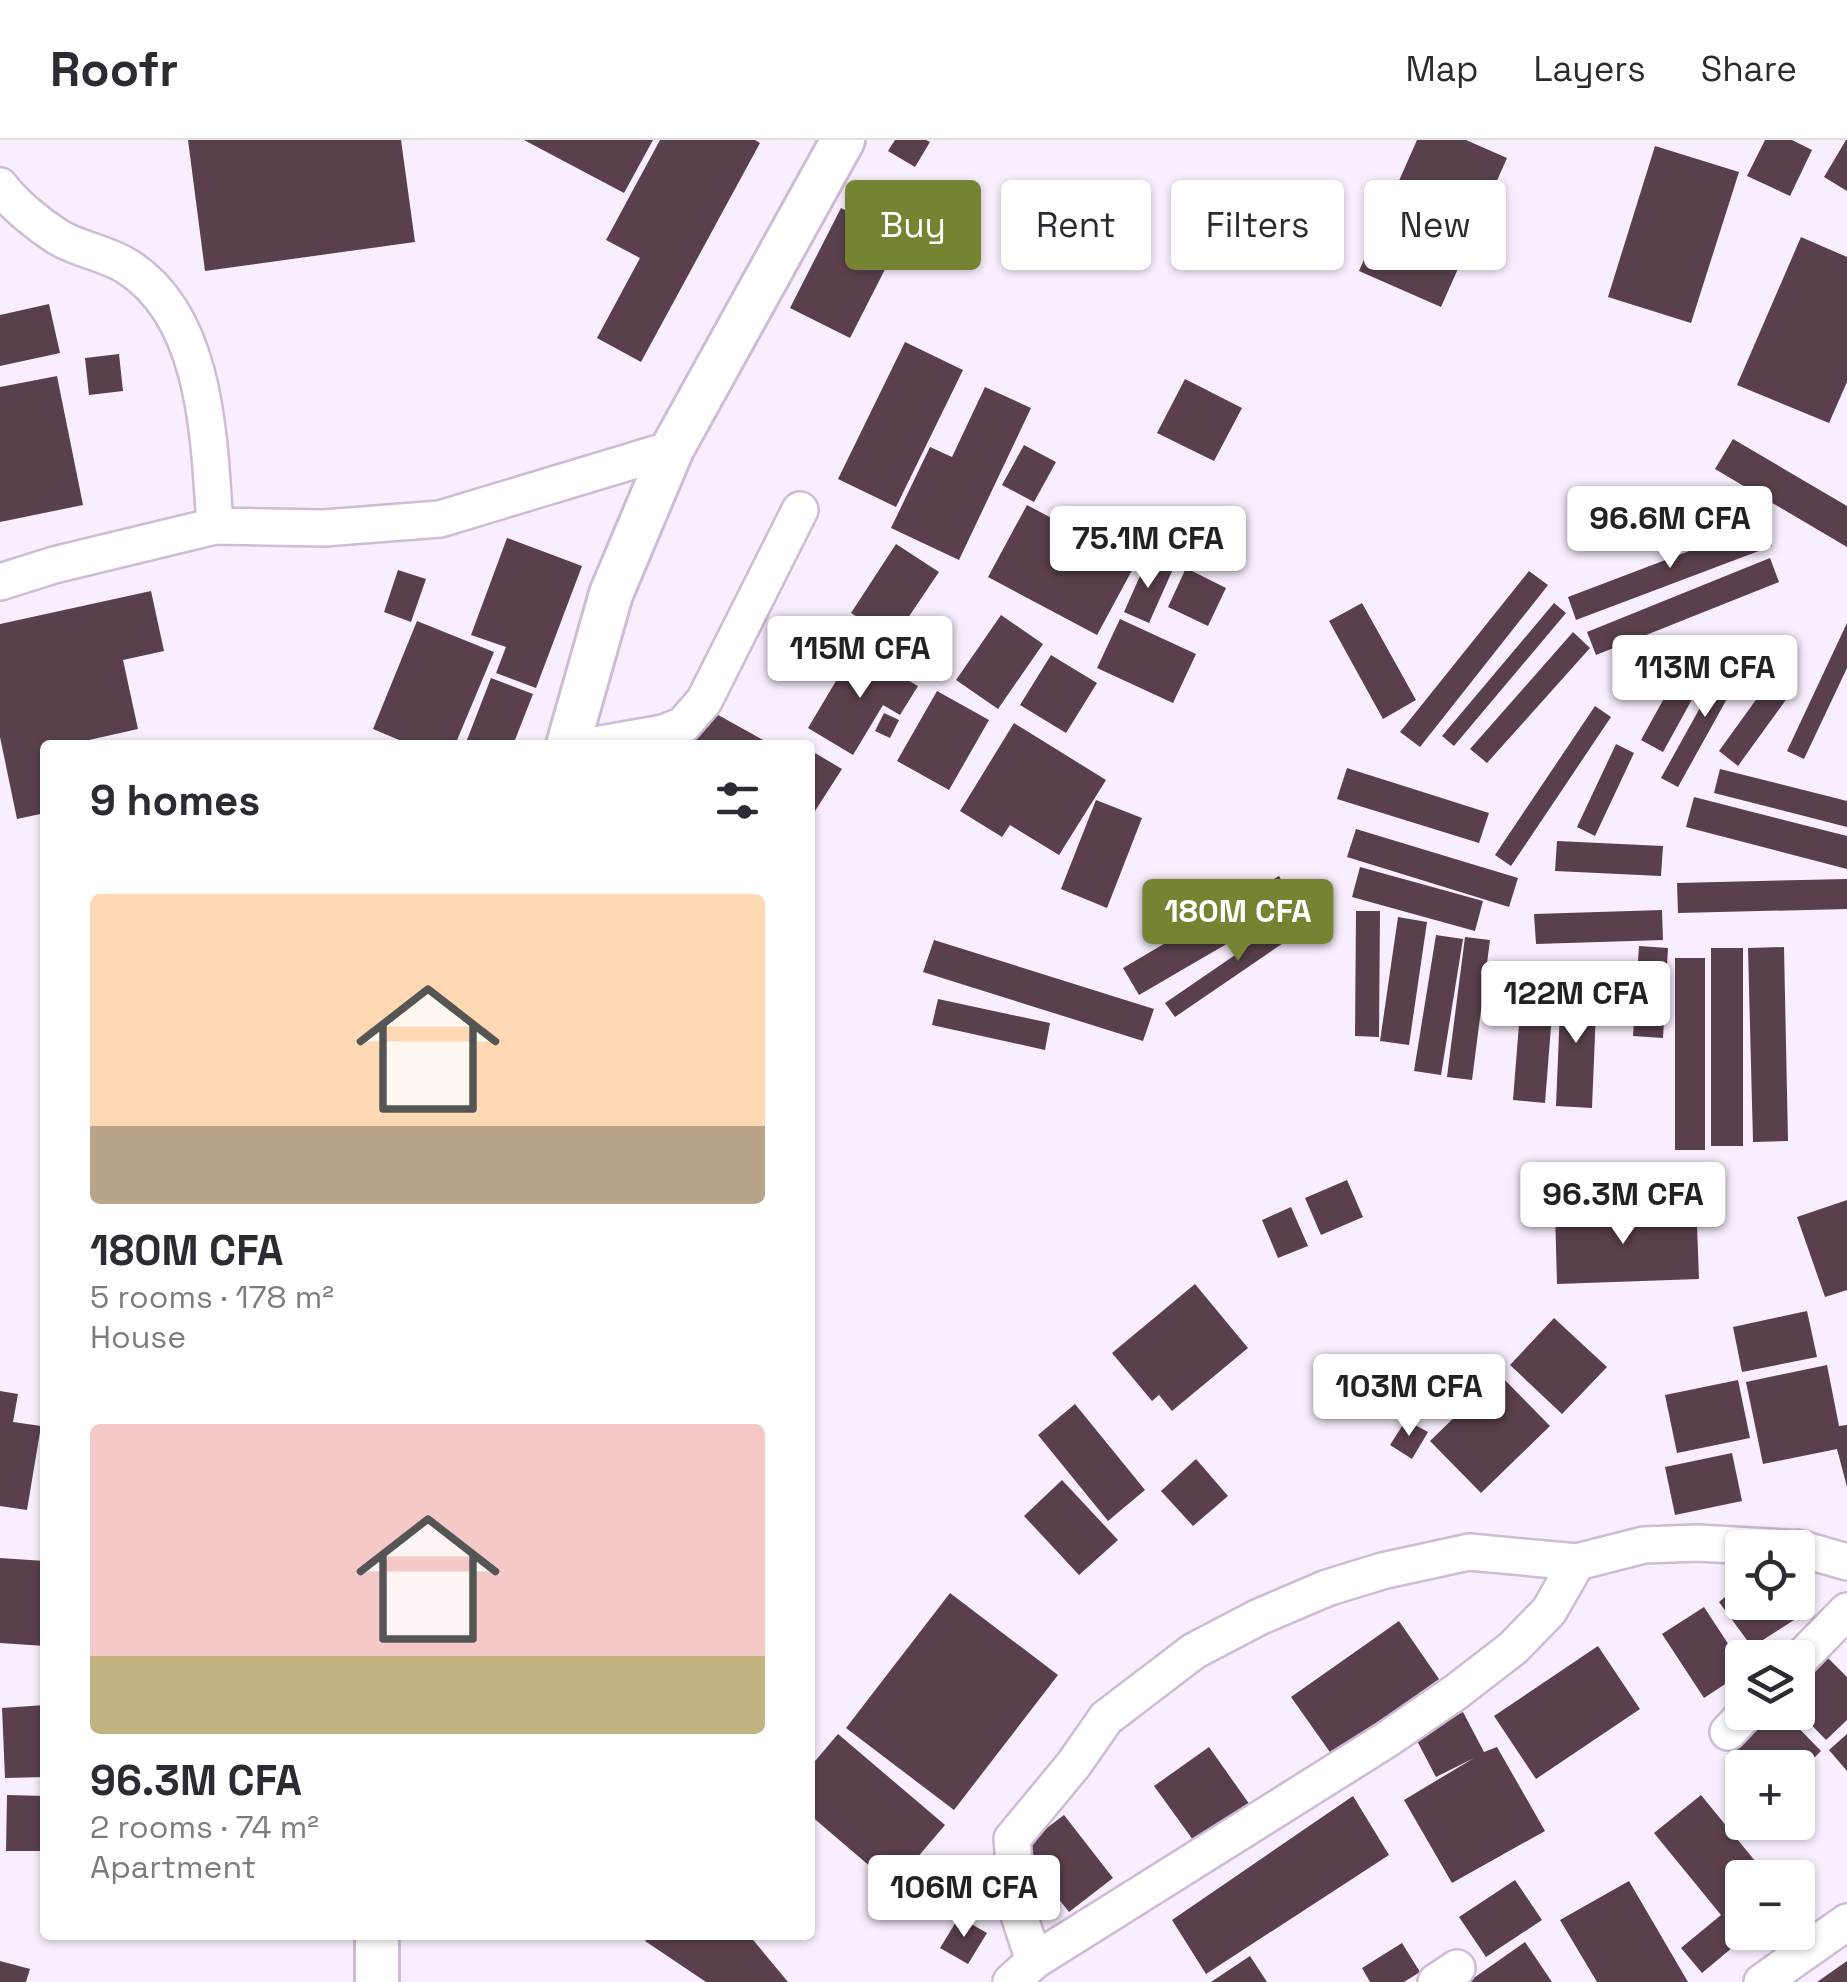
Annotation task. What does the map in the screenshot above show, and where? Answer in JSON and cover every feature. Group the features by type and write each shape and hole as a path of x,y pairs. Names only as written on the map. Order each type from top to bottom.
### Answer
{"street":[{"path":"569,740 611,594 672,449 844,140"},
{"path":"0,186 58,236 128,266 164,298 184,335 206,412 215,526"},
{"path":"0,582 215,526 324,528 440,519 672,449"},
{"path":"623,740 683,725 704,701 800,510"},
{"path":"1815,1545 1847,1541"},
{"path":"1578,1562 1550,1611 1514,1648 1456,1692 1023,1972 1012,1839 1106,1718 1194,1651 1326,1588 1469,1552 1578,1562 1644,1544 1725,1544"},
{"path":"1815,1553 1847,1562"},
{"path":"1815,1644 1847,1611"},
{"path":"1762,1982 1847,1922"},
{"path":"377,1940 377,1982"}],"building":[{"path":"188,140 401,140 415,242 205,271"},
{"path":"524,140 653,140 624,193"},
{"path":"660,140 760,143 641,362 597,338 640,258 606,240"},
{"path":"895,140 930,142 915,167 888,151"},
{"path":"1417,140 1466,140 1507,158 1497,180 1399,180"},
{"path":"1765,140 1792,140 1812,150 1790,196 1747,176"},
{"path":"1847,140 1847,191 1824,177"},
{"path":"1655,146 1739,172 1691,323 1608,297"},
{"path":"841,208 845,210 845,270 885,270 850,338 790,308"},
{"path":"1801,237 1847,257 1847,382 1829,423 1737,385"},
{"path":"1364,260 1364,270 1457,270 1441,307 1359,271"},
{"path":"49,304 60,353 0,366 0,315"},
{"path":"905,342 963,370 896,507 838,479"},
{"path":"119,354 123,391 89,395 85,358"},
{"path":"57,376 83,505 0,522 0,387"},
{"path":"1185,379 1242,408 1214,461 1157,433"},
{"path":"985,387 1031,408 959,560 891,528 930,447 952,457"},
{"path":"1733,439 1847,506 1847,547 1715,469"},
{"path":"1024,445 1056,462 1034,502 1002,485"},
{"path":"1027,505 1136,563 1097,635 988,577"},
{"path":"1763,523 1772,546 1576,620 1568,597"},
{"path":"507,538 582,566 536,688 496,673 506,647 471,635"},
{"path":"896,544 939,572 893,640 851,613"},
{"path":"1148,558 1173,569 1149,623 1124,612"},
{"path":"1770,558 1779,582 1596,655 1587,632"},
{"path":"1186,568 1226,588 1208,626 1168,607"},
{"path":"398,570 426,579 411,622 384,612"},
{"path":"1529,571 1548,585 1420,747 1400,732"},
{"path":"151,591 164,651 123,660 138,729 89,740 40,740 40,814 17,819 0,737 0,624"},
{"path":"1362,603 1416,700 1383,719 1329,621"},
{"path":"1554,603 1566,613 1454,746 1442,736"},
{"path":"1001,615 1043,644 998,709 956,680"},
{"path":"1120,619 1196,654 1173,703 1097,668"},
{"path":"417,621 494,652 457,740 399,740 373,729"},
{"path":"1847,623 1847,668 1804,759 1787,751"},
{"path":"1573,632 1590,648 1487,763 1470,749"},
{"path":"855,649 918,686 900,715 883,705 853,755 808,728"},
{"path":"1731,652 1748,661 1678,787 1661,778"},
{"path":"1689,653 1711,665 1663,752 1641,740"},
{"path":"1051,655 1097,683 1066,733 1020,705"},
{"path":"1776,672 1796,686 1738,766 1719,751"},
{"path":"491,678 533,694 515,740 467,740"},
{"path":"937,691 989,720 949,790 897,761"},
{"path":"1595,706 1611,717 1511,866 1495,855"},
{"path":"711,711 763,740 695,740"},
{"path":"884,713 899,720 890,738 875,731"},
{"path":"1014,723 1106,780 1059,855 1010,825 1002,837 960,811"},
{"path":"1616,744 1634,753 1595,836 1577,827"},
{"path":"815,753 842,769 815,811"},
{"path":"1347,768 1489,813 1479,843 1337,799"},
{"path":"1720,769 1847,801 1847,827 1714,793"},
{"path":"1694,797 1847,836 1847,869 1686,827"},
{"path":"1096,800 1142,818 1107,908 1061,889"},
{"path":"1356,829 1518,878 1509,907 1347,857"},
{"path":"1557,841 1663,846 1661,876 1555,871"},
{"path":"1360,867 1483,901 1475,931 1352,897"},
{"path":"1279,876 1295,904 1139,995 1123,968"},
{"path":"1847,879 1847,909 1678,913 1677,883"},
{"path":"1301,910 1311,924 1175,1017 1165,1003"},
{"path":"1662,910 1663,940 1536,944 1534,914"},
{"path":"1356,911 1380,911 1379,1037 1355,1036"},
{"path":"1398,917 1427,922 1409,1045 1380,1041"},
{"path":"1436,935 1463,939 1441,1075 1414,1071"},
{"path":"1465,937 1490,940 1472,1080 1447,1077"},
{"path":"934,940 1154,1009 1143,1041 923,972"},
{"path":"1639,946 1668,948 1663,1038 1633,1036"},
{"path":"1784,947 1788,1141 1753,1142 1748,948"},
{"path":"1711,948 1743,948 1743,1146 1711,1146"},
{"path":"1675,958 1705,958 1705,1150 1675,1150"},
{"path":"1524,961 1556,963 1545,1103 1513,1100"},
{"path":"1561,985 1597,987 1592,1108 1556,1106"},
{"path":"938,999 1050,1023 1045,1050 932,1025"},
{"path":"1347,1180 1363,1217 1321,1235 1305,1198"},
{"path":"1847,1200 1847,1290 1825,1297 1797,1217"},
{"path":"1291,1207 1308,1246 1278,1258 1262,1220"},
{"path":"1657,1208 1657,1227 1697,1225 1699,1279 1557,1284 1555,1211"},
{"path":"1195,1284 1248,1348 1172,1411 1159,1395 1152,1401 1112,1353"},
{"path":"1807,1311 1817,1357 1742,1372 1733,1327"},
{"path":"1554,1318 1607,1367 1562,1414 1510,1365"},
{"path":"1827,1365 1839,1426 1847,1425 1847,1487 1837,1449 1763,1464 1746,1382"},
{"path":"1499,1374 1550,1426 1481,1493 1430,1441"},
{"path":"1738,1380 1750,1438 1677,1453 1665,1395"},
{"path":"0,1391 18,1394 13,1422 40,1426 40,1432 27,1510 0,1506"},
{"path":"1075,1404 1145,1490 1108,1521 1038,1435"},
{"path":"1406,1420 1428,1432 1412,1459 1390,1445"},
{"path":"1732,1453 1742,1501 1675,1515 1665,1467"},
{"path":"1196,1459 1228,1496 1193,1526 1161,1491"},
{"path":"1062,1480 1118,1540 1079,1575 1024,1516"},
{"path":"0,1558 40,1561 40,1646 0,1643"},
{"path":"950,1593 1058,1675 954,1810 846,1728"},
{"path":"1704,1607 1726,1640 1725,1684 1704,1698 1662,1634"},
{"path":"1732,1620 1794,1620 1763,1640 1747,1640"},
{"path":"1399,1621 1439,1679 1332,1755 1291,1697"},
{"path":"1598,1646 1640,1709 1536,1779 1494,1716"},
{"path":"1827,1657 1847,1677 1847,1720 1826,1740 1815,1729 1815,1669"},
{"path":"40,1705 40,1777 5,1778 2,1708"},
{"path":"1463,1712 1484,1752 1497,1747 1545,1831 1452,1883 1404,1800 1474,1758 1436,1777 1415,1737"},
{"path":"1752,1730 1801,1730 1821,1751 1815,1757 1815,1750 1731,1750"},
{"path":"838,1734 945,1825 893,1886 815,1819 815,1761"},
{"path":"1847,1734 1847,1771 1829,1750"},
{"path":"1209,1747 1250,1805 1196,1844 1154,1786"},
{"path":"7,1795 40,1796 40,1851 6,1851"},
{"path":"1701,1795 1725,1824 1725,1840 1738,1840 1754,1860 1725,1860 1725,1950 1729,1950 1702,1973 1681,1948 1721,1915 1654,1833"},
{"path":"1353,1796 1389,1855 1206,1974 1172,1920"},
{"path":"1064,1815 1113,1878 1069,1912 1019,1849"},
{"path":"1515,1880 1542,1920 1486,1957 1459,1917"},
{"path":"1629,1881 1688,1982 1597,1982 1560,1920"},
{"path":"959,1917 987,1933 968,1964 940,1948"},
{"path":"753,1940 788,1982 706,1982 645,1941"},
{"path":"1525,1942 1552,1982 1468,1982"},
{"path":"1402,1943 1420,1972 1404,1982 1370,1982 1362,1968"},
{"path":"1250,1956 1267,1982 1211,1982"},
{"path":"0,1961 30,1969 26,1982 0,1982"},
{"path":"1847,1961 1847,1982 1817,1982"}]}
